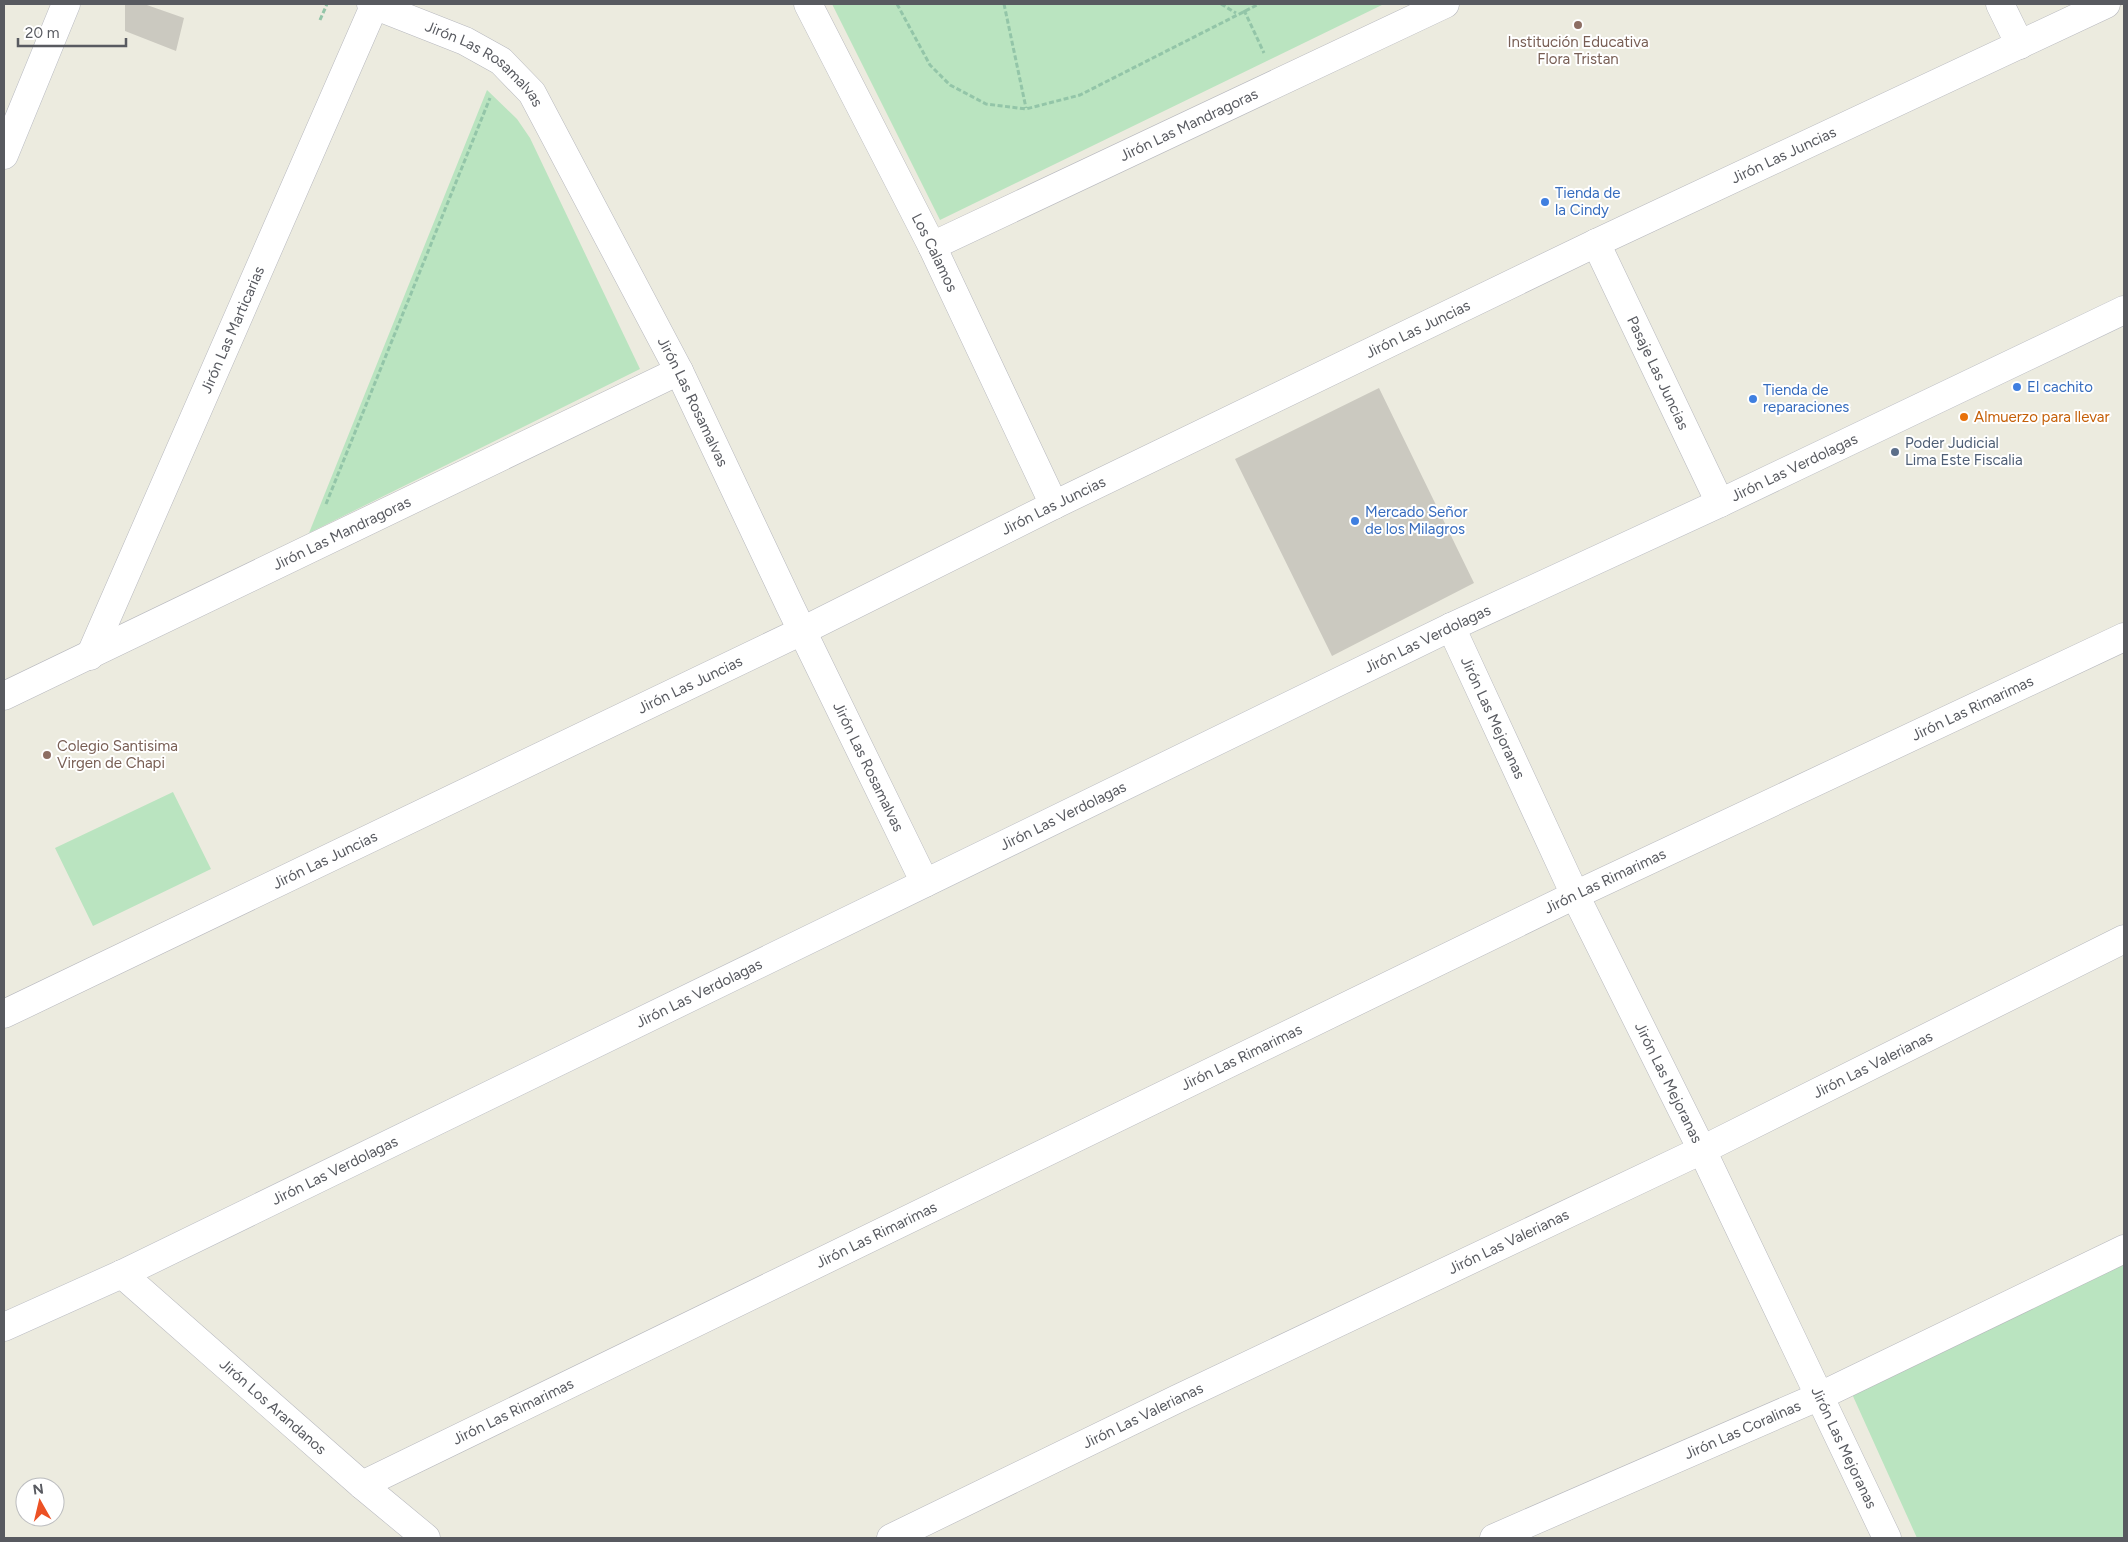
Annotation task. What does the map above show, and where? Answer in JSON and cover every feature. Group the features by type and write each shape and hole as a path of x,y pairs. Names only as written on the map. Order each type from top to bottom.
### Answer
{"street":[{"path":"4,155 66,4"},
{"name":"Jirón Las Rosamalvas","path":"374,4 465,41 500,61 532,93 679,371 802,631 925,883"},
{"name":"Jirón Las Marticarias","path":"90,656 374,4"},
{"name":"Los Calamos","path":"808,4 932,246 1054,505"},
{"name":"Jirón Las Mandragoras","path":"932,246 1445,4"},
{"path":"2000,4 2020,45"},
{"name":"Jirón Las Juncias","path":"4,1014 802,631 1054,505 1596,243 2106,4"},
{"name":"Pasaje Las Juncias","path":"1596,243 1720,503"},
{"name":"Jirón Las Verdolagas","path":"4,1327 122,1274 1450,627 1720,503 2124,310"},
{"name":"Jirón Las Mandragoras","path":"4,696 679,371"},
{"name":"Jirón Las Mejoranas","path":"1450,627 1575,895 1702,1150 1887,1538"},
{"name":"Jirón Las Rimarimas","path":"362,1485 1575,895 2124,637"},
{"name":"Jirón Las Valerianas","path":"891,1538 1168,1403 1702,1150 2124,940"},
{"name":"Jirón Las Coralinas","path":"1506,1536 1820,1396 2124,1249"},
{"name":"Jirón Los Arandanos","path":"122,1274 362,1485 426,1538"}],"path":[{"path":"320,20 327,4"},
{"path":"897,4 930,64 950,85 986,104 1026,109 1080,95 1250,6 1259,4"},
{"path":"1004,4 1026,109"},
{"path":"1221,4 1236,14"},
{"path":"1244,10 1266,57"},
{"path":"324,508 490,97"}],"green space":[{"path":"832,4 1384,4 940,220"},
{"path":"487,90 517,119 530,138 640,369 309,533"},
{"path":"173,792 211,869 93,926 55,848"},
{"path":"2124,1264 2124,1538 1917,1538 1852,1394"}],"building":[{"path":"125,4 144,4 184,18 176,51 125,31"},
{"name":"Mercado Señor de los Milagros","path":"1379,388 1474,583 1332,656 1235,459"}],"place":[{"name":"Institución Educativa Flora Tristan","path":"1578,25"},
{"name":"Tienda de la Cindy","path":"1545,202"},
{"name":"El cachito","path":"2017,387"},
{"name":"Tienda de reparaciones","path":"1753,399"},
{"name":"Almuerzo para llevar","path":"1964,417"},
{"name":"Poder Judicial Lima Este Fiscalia","path":"1895,452"},
{"name":"Mercado Señor de los Milagros","path":"1355,521"},
{"name":"Colegio Santisima Virgen de Chapi","path":"47,755"}]}
